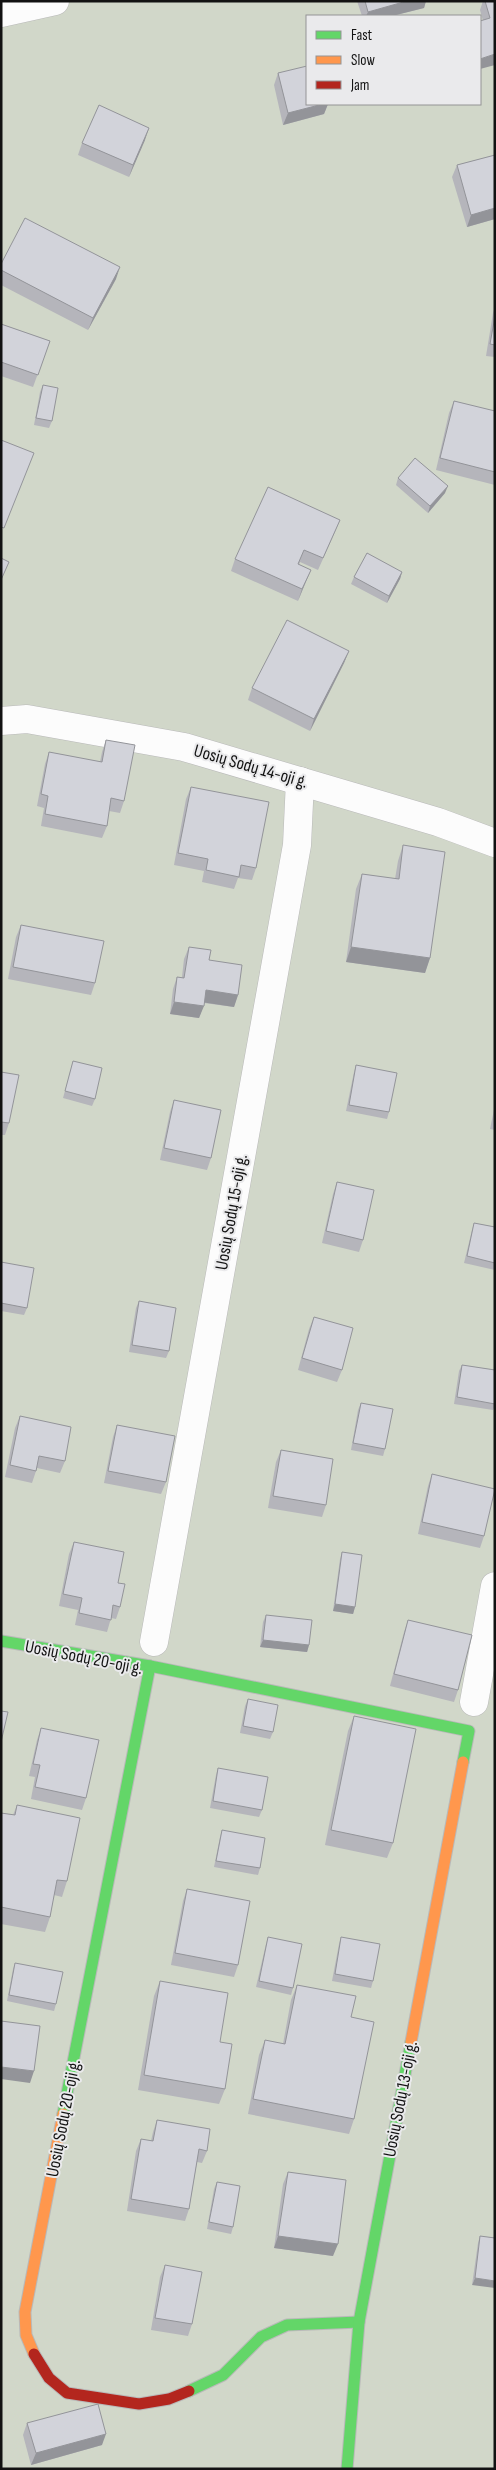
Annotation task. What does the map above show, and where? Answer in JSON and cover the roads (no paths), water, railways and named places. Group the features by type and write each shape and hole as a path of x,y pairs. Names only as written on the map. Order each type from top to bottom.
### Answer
{"street":[{"path":"1,13 55,1"},
{"name":"Uosių Sodų 14-oji g.","path":"1,721 27,719 184,747 438,822 495,843"},
{"name":"Uosių Sodų 15-oji g.","path":"152,1654 297,845 300,781"},
{"path":"474,1702 495,1586"},
{"name":"Uosių Sodų 20-oji g.","path":"1,1641 152,1654 25,2312 26,2335 40,2365 49,2378 67,2393 139,2404 168,2399 197,2388 223,2375 261,2337 287,2325 359,2322"},
{"name":"Uosių Sodų 13-oji g.","path":"152,1654 469,1731 359,2322 352,2438 347,2469"}]}
